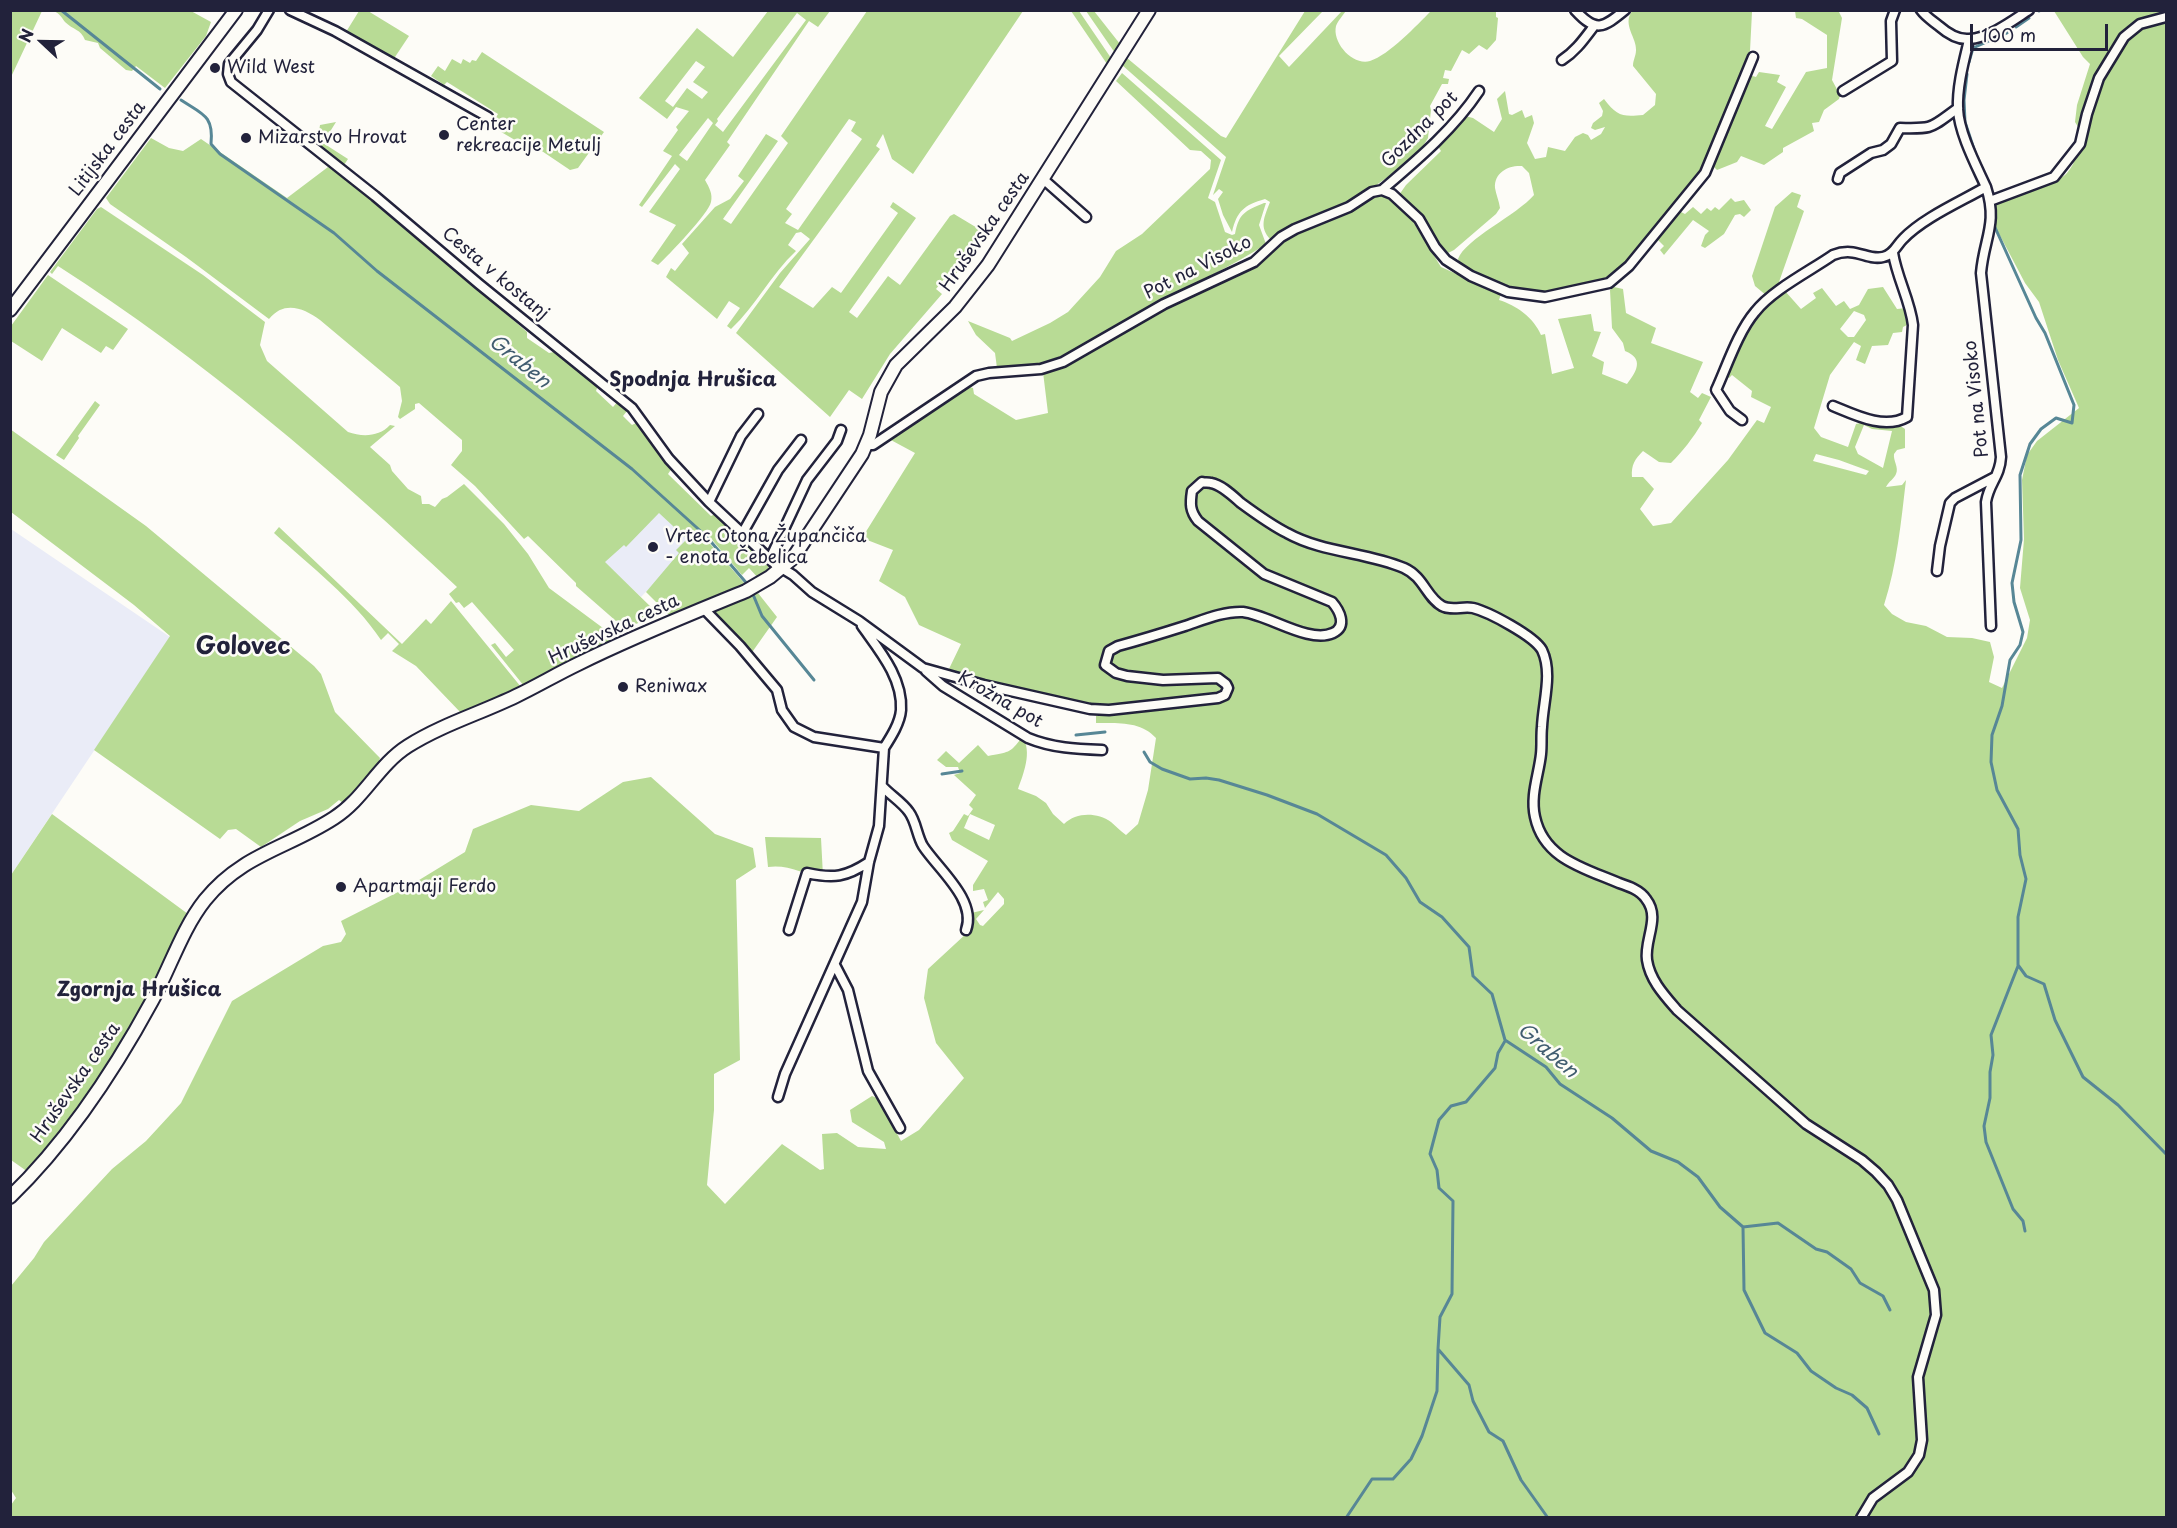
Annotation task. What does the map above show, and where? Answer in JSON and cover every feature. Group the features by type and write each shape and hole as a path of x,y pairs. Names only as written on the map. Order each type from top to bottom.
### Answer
{"street":[{"name":"Litijska cesta","path":"10,310 236,10"},
{"name":"Cesta v kostanj","path":"269,10 257,30 229,64 228,74 231,82 388,207 632,408 669,459 709,502 782,569"},
{"path":"290,10 335,31 488,117"},
{"name":"Hruševska cesta","path":"10,1197 65,1136 102,1085 145,1015 194,915 226,878 265,852 336,817 360,796 388,763 419,740 527,691 585,661 750,589 782,569 795,555 857,463 866,445 881,392 896,365 962,299 988,265 1149,10"},
{"path":"1575,10 1584,20 1594,26 1603,26 1612,22 1622,11"},
{"path":"1843,91 1892,61 1891,21 1895,10"},
{"path":"1921,10 1941,28 1956,37 1969,40 2008,24 2029,10"},
{"path":"1990,201 2054,177 2080,144 2099,78 2124,37 2140,24 2166,17"},
{"path":"1562,60 1581,44 1594,26"},
{"name":"Pot na Visoko","path":"1969,40 1958,108 1971,155 1990,201 1991,224 1982,257 1981,273 2001,457 2001,470 1988,491 1986,502 1991,626"},
{"path":"1382,190 1392,194 1419,219 1435,248 1446,260 1471,276 1508,292 1545,297 1609,283 1629,267 1705,173 1753,57"},
{"name":"Gozdna pot","path":"1382,190 1414,163 1462,116 1479,91"},
{"path":"1838,179 1840,173 1871,153 1891,144 1900,128 1927,129 1958,108"},
{"path":"1043,179 1086,217"},
{"path":"1742,420 1730,411 1716,390 1754,313 1766,300 1841,251 1881,258 1893,253 1902,240 1919,225 1986,188"},
{"name":"Pot na Visoko","path":"866,445 873,445 976,376 989,372 1041,369 1063,362 1164,304 1254,262 1281,237 1295,229 1349,207 1372,192 1382,190"},
{"path":"1833,406 1860,418 1885,422 1901,421 1907,417 1913,325 1911,312 1896,273 1893,253"},
{"path":"709,502 741,436 758,414"},
{"path":"770,559 807,480 837,441 841,430"},
{"path":"742,534 778,470 801,440"},
{"path":"1936,571 1950,503 1983,482 1998,476"},
{"name":"Krožna pot","path":"923,668 984,685 1090,709 1109,710 1218,698 1227,692 1226,684 1218,678 1163,680 1116,673 1105,664 1109,651 1118,646 1204,619 1242,612 1261,616 1310,634 1333,633 1339,628 1342,619 1339,610 1332,602 1264,574 1198,521 1191,512 1190,502 1192,491 1202,482 1212,483 1222,488 1254,512 1300,540 1315,546 1403,567 1416,575 1440,605 1450,608 1473,608 1492,616 1533,640 1543,653 1547,674 1542,754 1534,793 1534,815 1540,834 1551,849 1563,859 1633,888 1646,897 1652,909 1653,922 1647,959 1660,992 1677,1010 1806,1124 1862,1160 1888,1185 1897,1200 1934,1290 1936,1315 1918,1377 1922,1440 1919,1455 1908,1472 1873,1498 1861,1518"},
{"name":"Krožna pot","path":"782,569 812,592 859,621 923,668 943,686 1036,741 1067,748 1102,750"},
{"path":"704,609 740,646 777,690 782,710 794,727 814,737 884,748"},
{"name":"Krožna pot","path":"778,1097 785,1074 862,902 869,862 879,826 884,748 893,734 901,712 900,694 888,663 859,621"},
{"path":"882,786 911,813 922,845 951,879 967,913 969,922 966,930"},
{"path":"789,930 807,873 826,877 842,876 869,862"},
{"path":"835,965 848,990 868,1071 900,1128"}],"shaded area":[{"name":"Vrtec Otona Župančiča - enota Čebelica","path":"662,500 701,535 641,597 603,561"},
{"path":"11,529 170,637 11,875"}],"green space":[{"path":"1838,10 1842,18 1832,80 1840,95 1839,99 1824,110 1819,122 1812,123 1814,131 1783,148 1783,152 1764,165 1741,156 1737,162 1717,170 1711,160 1749,75 1756,77 1759,72 1780,75 1777,82 1786,87 1765,126 1772,129 1806,72 1827,68 1827,35 1802,19 1796,18 1795,11 1752,12 1750,51 1702,166 1693,181 1632,258 1610,276 1550,295 1507,289 1460,266 1458,259 1470,243 1516,211 1534,195 1529,173 1522,166 1507,168 1500,174 1495,182 1495,188 1500,208 1496,214 1448,253 1442,251 1399,195 1406,185 1441,151 1436,143 1465,116 1473,118 1494,132 1502,119 1497,99 1505,91 1509,114 1512,115 1522,110 1525,118 1532,115 1534,123 1527,143 1535,159 1546,157 1548,147 1565,151 1575,137 1583,133 1591,140 1601,134 1605,127 1595,130 1591,128 1593,123 1602,116 1603,111 1599,103 1604,99 1620,114 1643,115 1655,105 1656,94 1633,66 1636,45 1629,26 1629,16 1632,11"},
{"path":"10,11 42,11 11,77"},
{"path":"54,11 191,11 211,22 206,36 165,88 136,66 132,71 126,70 100,48 98,43 85,40"},
{"path":"359,11 368,11 409,36 393,60 346,32"},
{"path":"768,11 830,11 818,27 809,21 727,142 730,145 705,180 711,196 709,207 688,234 658,265 651,261 676,225 649,212 680,169 675,164 642,207 639,205 672,156 663,151 678,130 676,127 689,111 676,107 667,119 639,98 697,28 733,57","holes":["797,13 806,20 723,132 715,125 717,119","696,61 705,67 693,82 708,92 702,99 687,88 673,107 665,101","708,118 713,123 687,161 679,155"]},
{"path":"867,11 1023,11 913,174 892,159 883,134 876,146 880,149 779,287 813,308 832,287 841,293 898,213 890,207 893,202 916,218 849,312 857,318 888,276 900,285 950,216 954,214 984,232 950,283 944,279 936,289 942,294 890,354 862,399 849,390 830,417 736,333 780,273 810,239 801,232 796,233 788,245 796,251 731,329 727,326 740,308 729,301 717,319 666,277 671,268 675,271 689,253 682,244 715,207 730,199 744,181 738,176 766,134 778,141 723,219 731,224 788,143 781,136","holes":["849,119 856,122 851,131 862,139 798,230 785,223 792,214 786,209"]},
{"path":"1071,11 1079,11 1111,58 1107,64"},
{"path":"1086,11 1094,11 1120,44 1115,53"},
{"path":"1305,11 1323,11 1279,56 1289,67 1342,11 1346,11 1336,26 1337,39 1345,52 1363,62 1386,53 1431,11 1496,11 1498,18 1496,40 1487,50 1479,45 1469,54 1462,50 1451,71 1445,70 1443,78 1449,79 1448,84 1442,84 1430,106 1428,138 1409,162 1348,205 1293,226 1271,240 1264,226 1270,202 1265,199 1242,210 1232,232 1218,199 1223,192 1219,189 1213,195 1226,157 1122,65 1127,58 1226,138"},
{"path":"2054,11 2166,11 2146,18 2129,28 2116,41 2098,73 2080,130 2075,122 2077,105 2090,64 2083,57"},
{"path":"2166,20 2166,1517 13,1518 11,1505 16,1498 11,1490 11,1286 44,1242 112,1169 146,1141 181,1103 232,1001 323,946 341,942 346,934 341,921 406,888 465,852 473,829 531,805 579,811 623,782 651,777 715,834 753,848 756,867 736,880 740,1060 714,1074 714,1110 707,1185 725,1204 782,1144 820,1170 824,1169 822,1134 837,1133 858,1147 886,1149 884,1142 852,1122 850,1110 872,1096 879,1099 901,1141 919,1130 964,1078 936,1043 924,998 928,969 968,932 967,914 984,910 976,919 983,926 1004,904 1004,899 998,892 985,908 983,902 988,900 984,889 973,891 973,885 988,861 952,840 949,833 953,831 964,814 968,816 973,809 969,805 976,795 954,775 960,773 958,767 946,767 937,760 946,751 959,763 978,745 988,756 1004,753 1014,747 1022,737 1027,756 1018,789 1046,803 1053,814 1064,824 1080,815 1099,816 1111,822 1126,835 1138,824 1148,790 1156,738 1150,732 1136,726 1096,723 1096,716 1193,698 1100,709 979,681 970,676 967,678 948,671 961,644 919,625 905,597 879,581 893,550 862,538 915,453 889,439 965,386 973,388 974,394 1016,420 1048,413 1043,372 1067,365 1107,339 1269,252 1283,242 1349,211 1374,196 1382,193 1407,212 1441,267 1501,294 1499,300 1518,309 1529,318 1541,335 1545,334 1552,374 1574,368 1558,319 1591,314 1594,331 1601,332 1592,356 1604,362 1602,374 1627,384 1636,370 1637,362 1631,354 1625,351 1623,343 1612,328 1610,290 1614,287 1623,289 1626,313 1656,328 1651,343 1703,362 1690,392 1698,398 1702,393 1711,397 1699,420 1702,423 1695,434 1671,463 1659,462 1643,451 1633,466 1632,477 1643,477 1654,489 1640,509 1653,526 1671,523 1728,460 1757,420 1764,423 1771,407 1751,397 1752,391 1732,375 1729,378 1725,376 1747,329 1768,301 1785,291 1801,309 1816,298 1813,293 1822,288 1836,306 1844,301 1850,309 1859,305 1868,289 1883,287 1897,309 1907,308 1909,324 1903,327 1902,332 1893,333 1888,345 1872,346 1865,364 1856,360 1861,346 1854,342 1830,375 1814,428 1821,437 1848,447 1856,424 1899,425 1905,429 1905,448 1897,450 1894,454 1897,471 1886,487 1902,485 1906,480 1895,559 1884,605 1892,614 1906,622 1926,626 1947,637 1972,638 1990,642 1994,657 1989,682 2002,688 2027,638 2030,620 2020,588 2024,539 2022,480 2027,455 2037,441 2079,408 2058,360 2039,302 2025,283 1995,226 1995,202 2045,185 2067,173 2075,160 2098,90 2122,44 2144,25","holes":["1854,311 1864,315 1866,320 1854,337 1848,337 1840,329","1864,425 1872,429 1892,431 1883,468 1858,454 1855,447","1816,454 1869,471 1866,475 1813,461","970,814 995,825 989,840 964,828"]},
{"path":"482,52 604,132 578,168 570,170 524,139 520,143 491,126 498,114 447,82 444,85 431,76 438,66 445,71 452,59 461,64 463,59 470,63 472,60 476,61"},
{"path":"1122,73 1221,160 1208,198 1215,202 1225,232 1235,234 1244,214 1266,203 1259,225 1266,244 1226,268 1157,303 1090,343 1047,361 1047,366 997,368 995,353 976,335 968,321 1010,338 1012,341 1068,312 1100,277 1116,251 1142,234 1210,169 1211,160 1201,151 1190,150 1116,81"},
{"path":"336,122 323,143 348,159 344,165 317,145 320,125"},
{"path":"151,138 169,148 183,151 201,139 287,198 328,167 341,175 403,224 527,332 527,338 549,353 554,352 598,385 596,391 613,407 618,401 627,411 623,416 632,425 636,423 672,468 668,474 711,516 715,514 764,558 769,566 766,574 759,579 749,568 742,575 708,535 705,538 745,584 743,587 697,604 676,616 669,615 646,592 679,553 676,550 687,539 659,513 626,547 624,545 605,562 654,610 653,618 624,628 576,586 576,583 528,536 524,539 475,486 451,465 462,451 462,440 419,403 415,404 415,409 400,419 398,417 402,401 400,387 320,320 301,309 294,308 281,309 269,319 110,204 106,198"},
{"path":"1792,192 1801,195 1797,207 1804,211 1779,282 1781,287 1767,296 1755,286 1752,276 1775,207"},
{"path":"1731,198 1735,202 1744,200 1751,210 1744,217 1740,214 1735,215 1724,234 1705,248 1701,246 1709,231 1693,220 1664,255 1660,250 1664,246 1656,238 1679,211 1685,214 1693,207 1701,214 1707,208 1711,211 1715,207 1719,210"},
{"path":"101,207 203,275 265,322 260,345 267,361 348,432 370,435 381,432 390,425 395,426 370,447 390,465 392,471 408,489 421,496 422,504 435,507 442,499 464,484 504,524 528,554 549,588 607,631 612,636 611,640 524,686 491,645 495,643 506,657 514,650 472,602 464,608 459,602 456,603 449,594 457,587 314,458 215,377 111,301 58,266 52,274 50,272 97,209"},
{"path":"48,275 128,329 113,350 106,346 101,353 62,328 42,361 11,341 11,326"},
{"path":"95,401 100,405 64,460 56,455"},
{"path":"10,429 146,526 314,666 321,674 335,712 380,758 370,777 359,789 343,803 339,800 328,809 300,821 261,847 236,829 228,830 220,839 94,750 170,636 134,605 11,512"},
{"path":"279,527 402,644 426,619 431,624 451,601 521,687 462,714 416,666 392,651 399,644 388,633 381,640 344,596 274,533"},
{"path":"758,593 777,617 748,658 712,612"},
{"path":"52,814 188,914 145,1003 116,1054 85,1099 28,1172 11,1160 11,875"},
{"path":"765,837 821,838 823,876 783,867 768,867"}],"waterway":[{"name":"Graben","path":"61,10 160,89"},
{"path":"2016,27 2029,18"},
{"path":"1969,62 1973,48 2007,33"},
{"path":"1967,74 1964,100 1965,122 1976,155"},
{"name":"Graben","path":"181,100 205,116 211,127 211,144 220,154 334,233 377,271 632,469 706,536 749,586"},
{"path":"1993,223 2045,333 2074,405 2072,423 2056,418 2041,429 2030,444 2020,475 2021,540 2012,583 2014,602 2023,632 2020,645 2010,660 2002,706 1992,735 1991,762 1997,790 2018,829 2020,855 2026,879 2018,917 2018,965 2026,976 2044,984 2055,1020 2083,1077 2118,1105 2166,1154"},
{"name":"Graben","path":"752,592 762,616 814,680"},
{"name":"Graben","path":"1076,735 1105,732"},
{"name":"Graben","path":"1144,752 1150,762 1162,769 1190,779 1219,780 1317,814 1386,855 1406,878 1420,902 1442,917 1469,947 1473,976 1492,994 1505,1040 1546,1067 1560,1084 1612,1118 1651,1151 1678,1162 1698,1177 1720,1207 1743,1227 1744,1290 1765,1333 1797,1353 1811,1371 1836,1388 1852,1395 1867,1408 1879,1434"},
{"name":"Graben","path":"942,774 962,771"},
{"path":"2018,966 1991,1035 1993,1055 1990,1072 1990,1098 1984,1126 1986,1142 2013,1209 2023,1221 2025,1231"},
{"path":"1505,1041 1498,1053 1495,1068 1466,1102 1451,1106 1439,1120 1430,1154 1437,1170 1439,1188 1453,1201 1452,1294 1440,1317 1438,1349 1469,1385 1473,1401 1489,1432 1503,1441 1521,1480 1548,1518"},
{"path":"1743,1227 1778,1223 1851,1269 1860,1283 1883,1296 1890,1310"},
{"path":"1346,1518 1372,1479 1393,1479 1411,1459 1422,1436 1437,1391 1438,1349"}],"place":[{"name":"Wild West","path":"215,68"},
{"name":"Center rekreacije Metulj","path":"444,135"},
{"name":"Mizarstvo Hrovat","path":"246,138"},
{"name":"Vrtec Otona Župančiča - enota Čebelica","path":"653,547"},
{"name":"Reniwax","path":"623,687"},
{"name":"Apartmaji Ferdo","path":"341,887"}],"district":[{"name":"Spodnja Hrušica","path":"693,380"},
{"name":"Golovec","path":"243,647"},
{"name":"Zgornja Hrušica","path":"139,990"}]}
